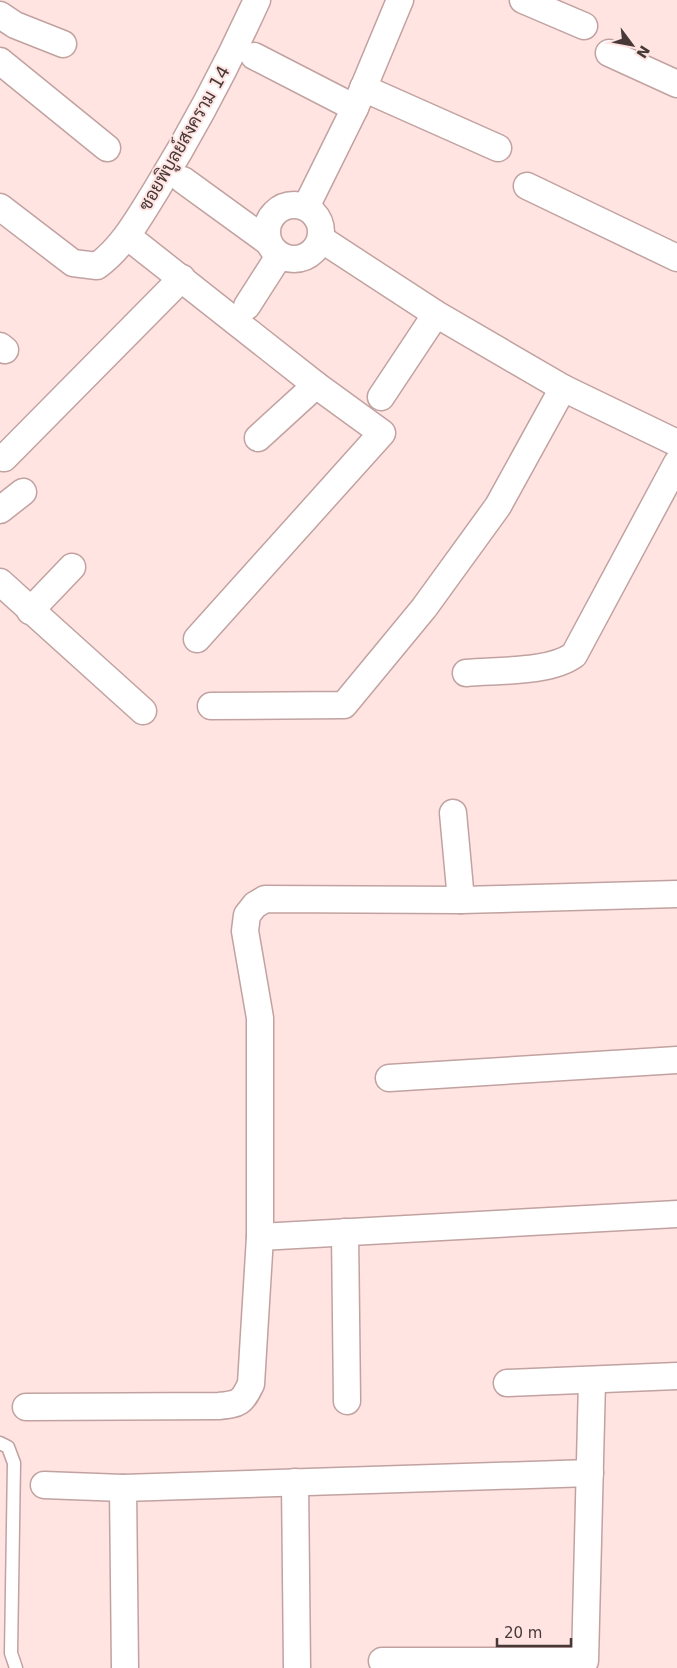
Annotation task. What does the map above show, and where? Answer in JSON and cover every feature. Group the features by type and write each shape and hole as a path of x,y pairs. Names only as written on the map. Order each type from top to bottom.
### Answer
{"street":[{"name":"ซอยพิบูลย์สงคราม 14","path":"0,206 73,263 97,266 112,255 127,236 172,163 234,50 257,0"},
{"path":"306,207 359,98 400,0"},
{"path":"523,0 584,26"},
{"path":"0,15 15,25 63,44"},
{"path":"608,53 677,84"},
{"path":"254,56 359,98 498,148"},
{"path":"0,62 107,148"},
{"path":"183,180 273,248 293,260 313,252 320,239 320,224 306,207 297,205 279,208 268,222 273,248 247,306"},
{"path":"527,186 677,258"},
{"path":"127,236 316,385 382,434 197,638"},
{"path":"320,239 436,314 563,388 677,443"},
{"path":"4,458 182,278"},
{"path":"381,396 436,314"},
{"path":"258,438 316,385"},
{"path":"211,706 344,705 424,608 498,506 563,388"},
{"path":"466,673 550,665 564,662 574,655 677,464"},
{"path":"0,510 22,492"},
{"path":"30,611 72,567"},
{"path":"0,582 143,711"},
{"path":"453,813 461,900"},
{"path":"26,1407 237,1404 245,1396 250,1384 260,1237 260,1018 244,931 247,915 255,905 265,900 461,900 677,894"},
{"path":"389,1078 677,1060"},
{"path":"260,1237 677,1214"},
{"path":"346,1232 347,1401"},
{"path":"507,1383 677,1376"},
{"path":"382,1661 440,1664 585,1661 592,1381"},
{"path":"44,1485 123,1488 590,1473"},
{"path":"295,1482 297,1668"},
{"path":"123,1488 126,1668"}],"lane":[{"path":"0,1443 8,1447 14,1462 6,1654 16,1668"}]}
